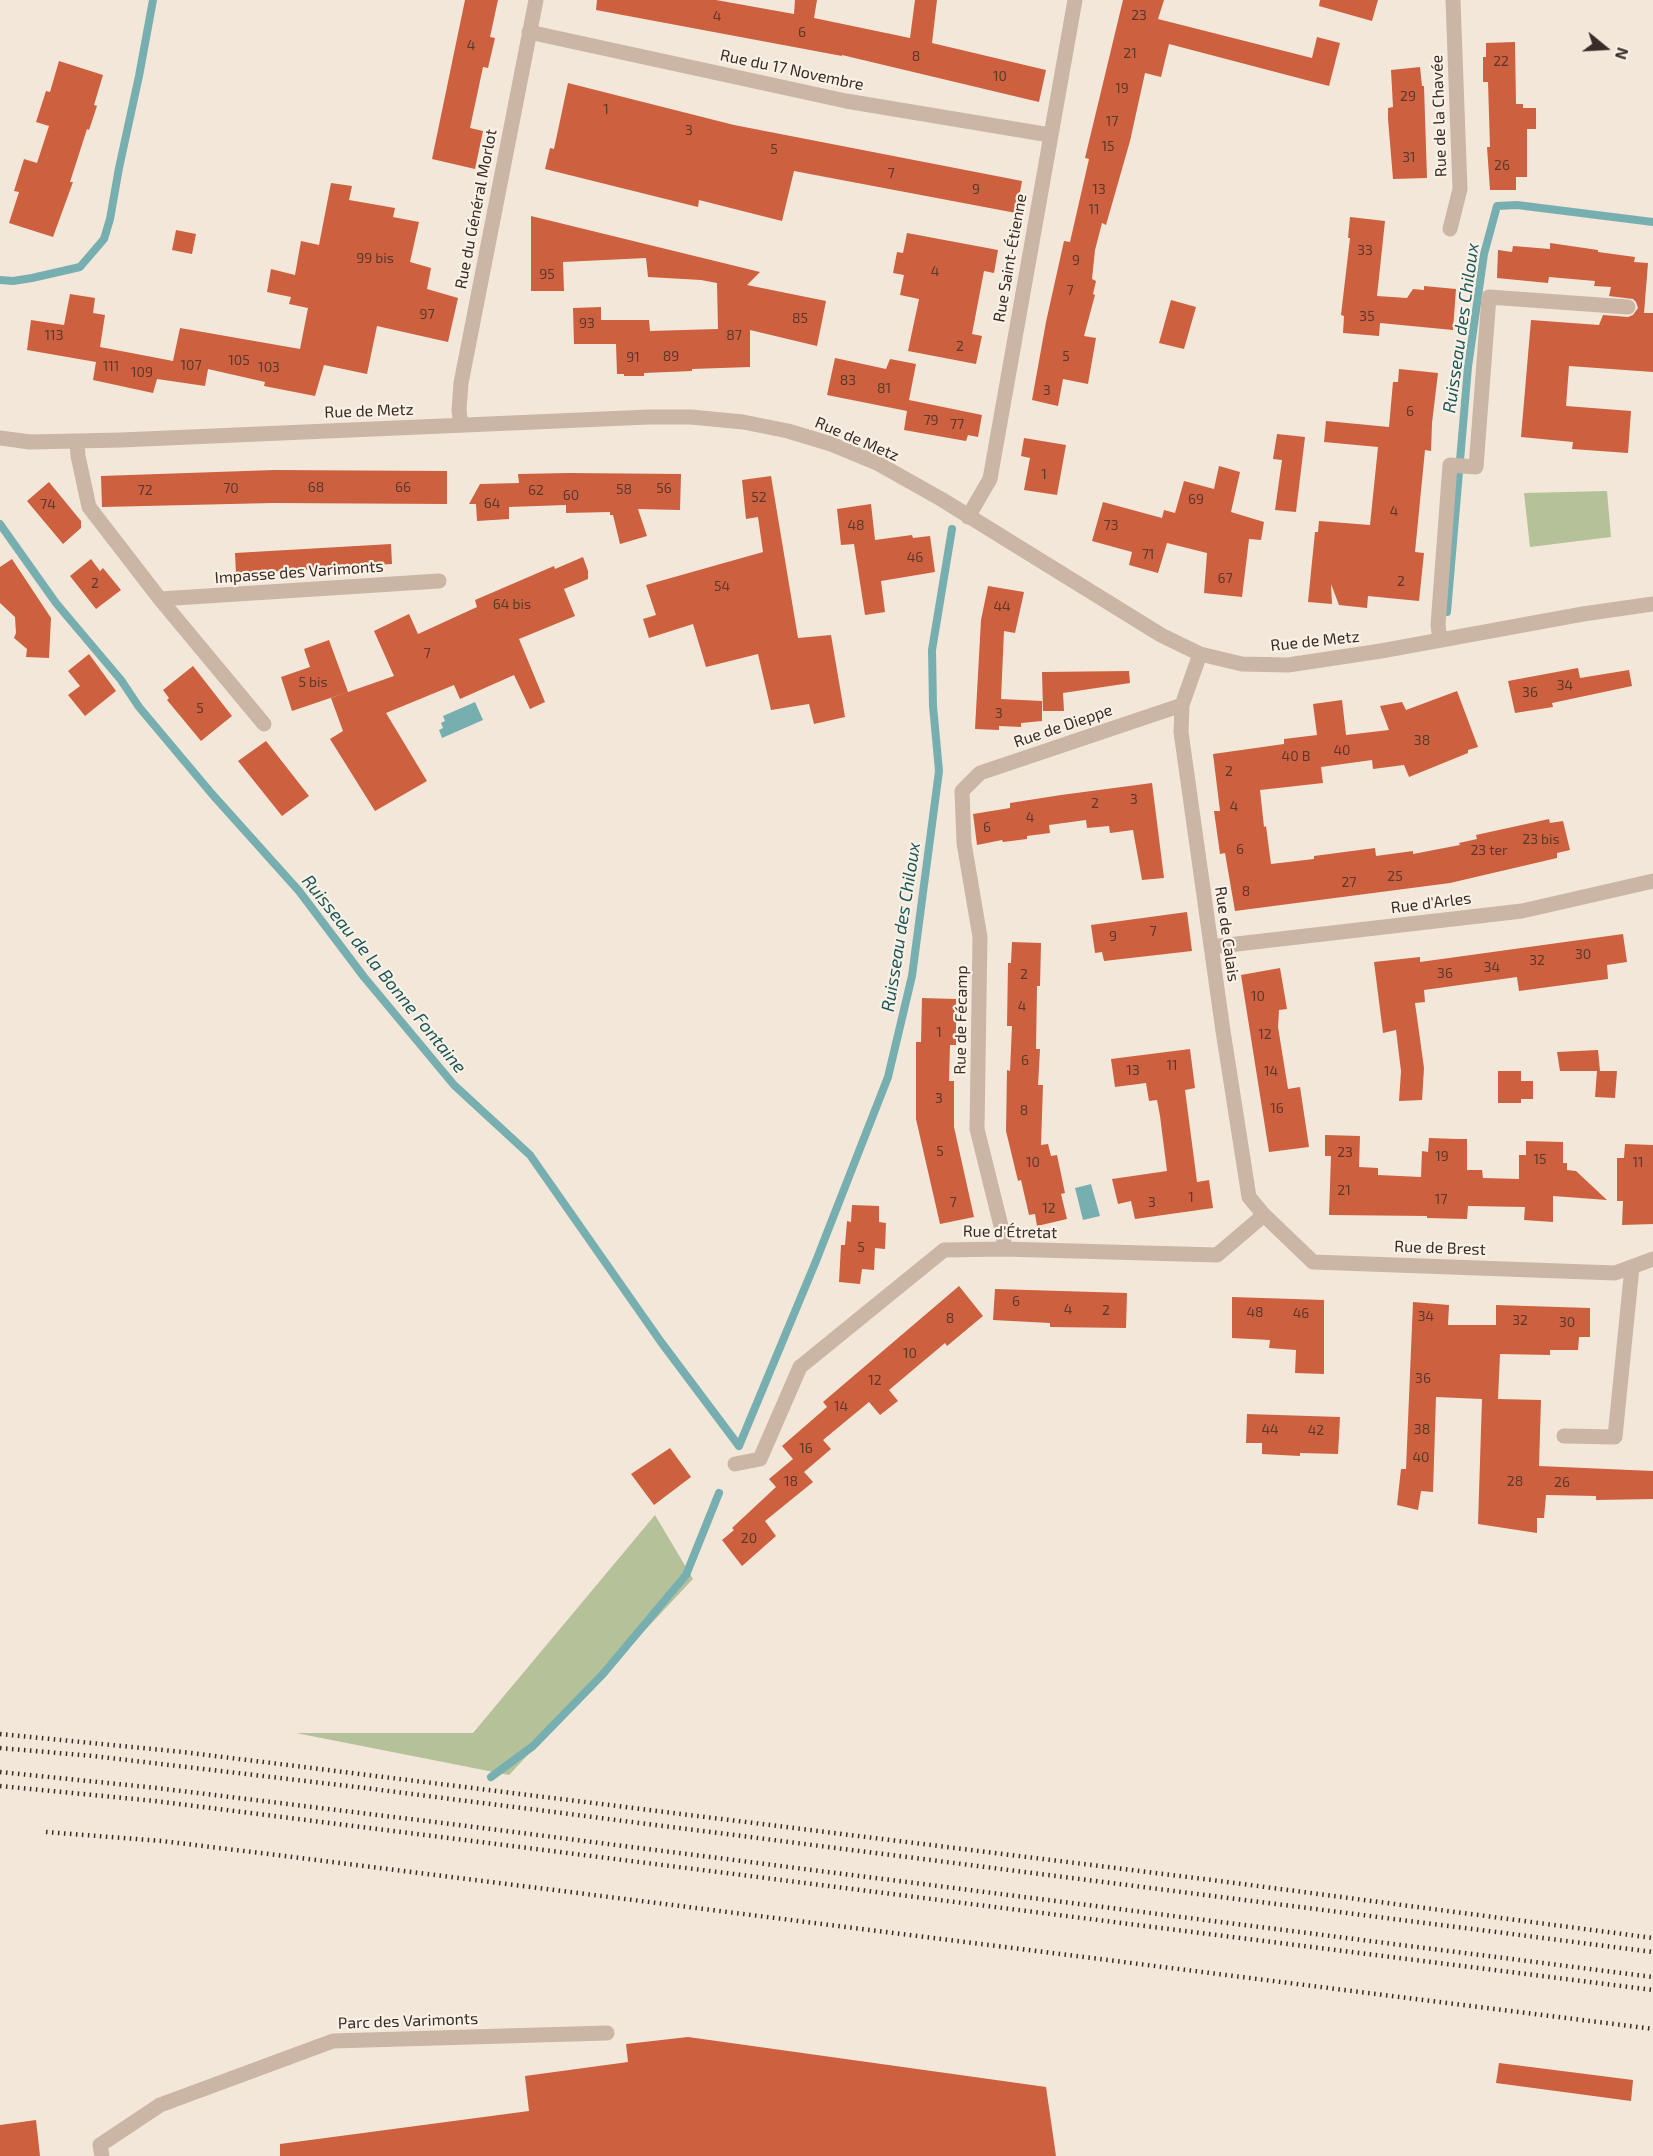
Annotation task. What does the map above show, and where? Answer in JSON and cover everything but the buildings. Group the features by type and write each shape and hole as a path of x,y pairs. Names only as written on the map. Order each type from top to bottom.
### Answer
{"street":[{"name":"Rue du Général Morlot","path":"461,425 459,410 461,383 536,0"},
{"name":"Rue Saint-Étienne","path":"968,517 990,479 1075,0"},
{"name":"Rue de la Chavée","path":"1450,229 1460,189 1453,0"},
{"name":"Rue du 17 Novembre","path":"530,32 846,101 1050,135"},
{"path":"1440,640 1438,625 1450,465 1476,467 1489,297 1628,307"},
{"name":"Rue de Metz","path":"0,438 30,442 77,441 649,417 691,417 742,422 788,431 831,444 877,463 1143,624 1200,654 1242,664 1288,665 1653,604"},
{"path":"77,441 89,507 160,599 264,724"},
{"name":"Rue de Metz","path":"0,449 30,442"},
{"name":"Impasse des Varimonts","path":"160,599 440,581"},
{"name":"Rue de Calais","path":"1200,654 1182,705 1181,732 1249,1197 1264,1215"},
{"name":"Rue de Dieppe","path":"962,790 980,773 1182,705"},
{"name":"Rue de Fécamp","path":"962,790 964,843 980,937 977,1130 1004,1238 1003,1249"},
{"name":"Rue d'Arles","path":"1211,946 1522,911 1653,881"},
{"name":"Rue d'Étretat","path":"735,1464 760,1459 800,1367 944,1250 1003,1249 1217,1255 1264,1215"},
{"name":"Rue de Brest","path":"1264,1215 1313,1262 1615,1273 1653,1259"},
{"path":"1564,1436 1615,1437 1632,1267"},
{"name":"Parc des Varimonts","path":"102,2156 100,2145 160,2105 333,2041 608,2033"}],"green space":[{"path":"1607,491 1611,537 1530,547 1524,493"},
{"path":"655,1515 693,1579 509,1775 296,1733 473,1733"}],"water":[{"path":"475,702 483,720 442,738 439,730 443,728 441,723 445,721 443,716"},
{"path":"1091,1184 1100,1216 1083,1220 1075,1188"}],"waterway":[{"name":"Ruisseau de la Bonne Fontaine","path":"0,280 13,281 32,278 80,267 104,239 110,219 153,0"},
{"name":"Ruisseau des Chiloux","path":"1447,612 1468,367 1484,254 1497,206 1517,205 1653,222"},
{"name":"Ruisseau de la Bonne Fontaine","path":"0,524 56,603 121,680 139,707 212,794 299,891 364,977 454,1085 530,1155 661,1342 739,1446"},
{"name":"Ruisseau des Chiloux","path":"739,1446 816,1261 888,1077 912,976 939,771 933,706 932,650 952,529"},
{"name":"Ruisseau de la Bonne Fontaine","path":"491,1777 533,1746 603,1674 686,1575 719,1493"}],"railway":[{"path":"0,1734 183,1752 1212,1880 1653,1938"},
{"path":"0,1748 93,1756 365,1788 1653,1952"},
{"path":"0,1772 157,1788 451,1824 1653,1977"},
{"path":"0,1786 155,1801 1653,1990"},
{"path":"46,1832 162,1841 285,1856 1653,2029"}]}
